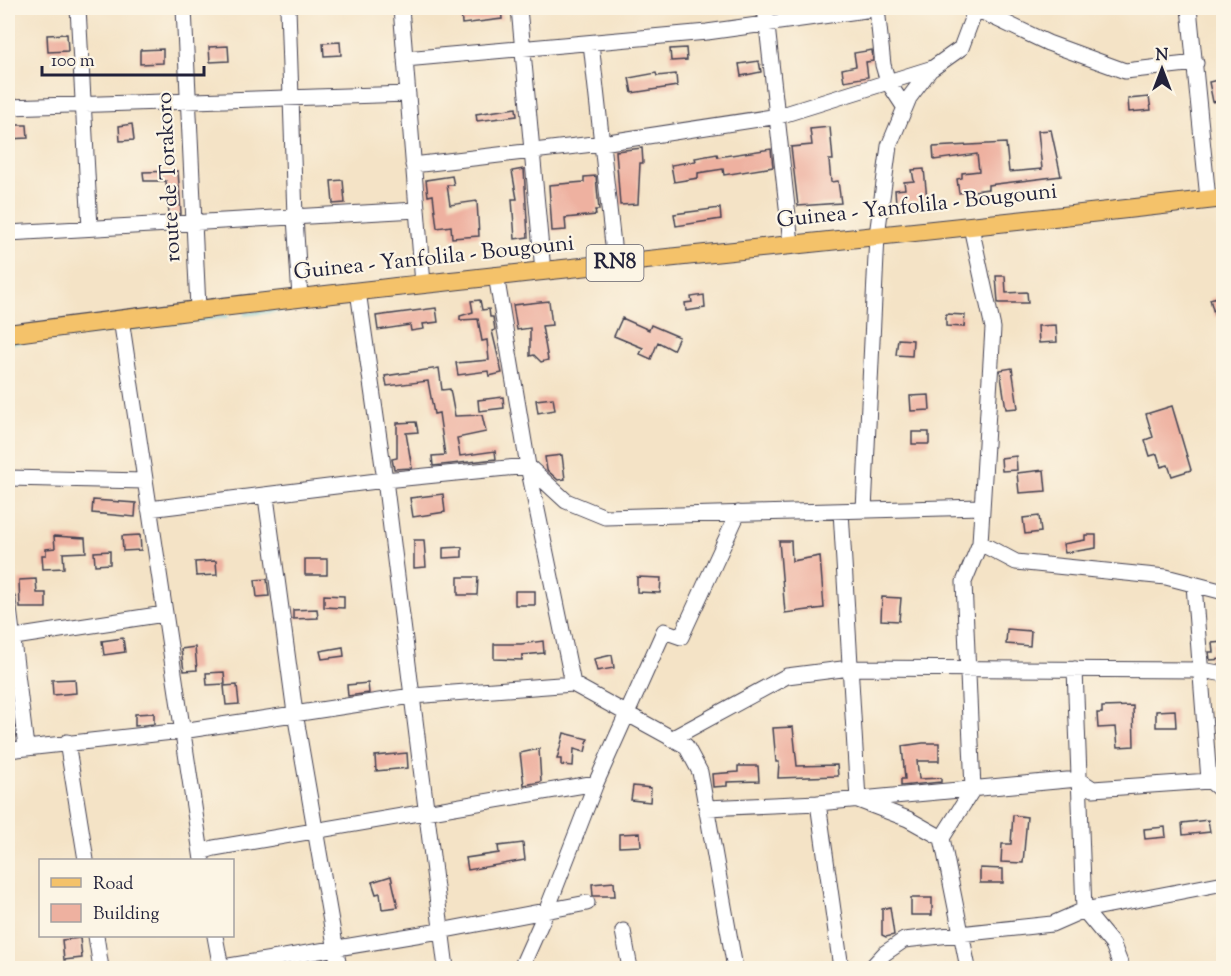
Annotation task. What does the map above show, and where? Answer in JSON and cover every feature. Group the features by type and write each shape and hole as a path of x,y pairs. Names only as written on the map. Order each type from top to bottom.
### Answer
{"main road":[{"name":"Guinea - Yanfolila - Bougouni","path":"8,334 198,309 496,275 791,243 970,227 1216,199"}],"street":[{"path":"78,8 90,228"},
{"name":"route de Torakoro","path":"184,8 198,309"},
{"path":"288,8 300,298"},
{"path":"401,8 423,284"},
{"path":"519,8 543,270"},
{"path":"765,8 779,116 791,243"},
{"path":"405,59 768,25 878,8 888,82 905,108"},
{"path":"864,510 877,235 889,146 909,98 933,68 961,48 976,8 1048,43 1125,71 1196,63"},
{"path":"1189,8 1216,199"},
{"path":"591,43 615,263"},
{"path":"413,165 602,143 779,116 933,68"},
{"path":"8,107 408,94"},
{"path":"8,233 417,210"},
{"path":"968,969 942,838 973,789 964,582 980,543 993,328 970,227"},
{"path":"496,275 528,466 573,684"},
{"path":"358,291 385,480 446,969"},
{"path":"121,319 202,856 314,830 596,783"},
{"path":"149,509 385,480 528,466 566,501 605,517 981,507"},
{"path":"8,478 145,481"},
{"path":"266,496 295,713 339,969"},
{"path":"840,511 858,800"},
{"path":"521,969 546,912 596,783 664,631 681,637 738,513"},
{"path":"980,543 1016,562 1166,577 1224,592"},
{"path":"1194,585 1216,780 1224,793"},
{"path":"8,600 9,638 26,747"},
{"path":"9,638 164,614"},
{"path":"671,739 787,676 850,668 1202,670 1224,674"},
{"path":"1075,669 1084,910 1113,945 1122,969"},
{"path":"8,750 182,731 412,696 573,684 626,716 686,746 700,772 735,969"},
{"path":"67,742 86,859"},
{"path":"707,808 858,800 1078,779 1093,789 1216,780"},
{"path":"858,800 908,819 942,838"},
{"path":"818,803 841,969"},
{"path":"871,969 885,953 904,940 960,932 1052,924 1084,910 1224,883"},
{"path":"215,937 219,968 440,931 587,903"},
{"path":"624,932 630,969"},
{"path":"96,937 101,969"}],"building":[{"path":"461,8 501,8 502,19 462,24"},
{"path":"67,34 68,51 48,52 47,35"},
{"path":"340,42 341,55 324,56 323,43"},
{"path":"228,46 229,61 210,62 209,47"},
{"path":"686,48 687,60 671,61 670,49"},
{"path":"163,49 163,63 140,64 140,50"},
{"path":"872,50 873,61 866,62 868,77 844,81 842,69 856,66 854,53"},
{"path":"759,61 761,72 741,76 739,64"},
{"path":"656,73 657,76 676,74 677,86 632,93 629,78"},
{"path":"1222,79 1224,100 1213,102 1209,82"},
{"path":"1149,97 1151,110 1129,112 1128,99"},
{"path":"516,108 517,116 477,121 476,114"},
{"path":"132,124 134,140 120,141 119,126"},
{"path":"8,125 27,125 28,138 8,139"},
{"path":"830,127 833,160 829,160 831,182 838,181 841,203 798,206 791,147 812,145 810,129"},
{"path":"1051,130 1061,176 988,185 988,189 959,193 957,179 962,178 962,173 979,171 977,154 934,160 933,147 1006,143 1009,172 1042,169 1038,131"},
{"path":"642,148 643,163 640,163 638,204 620,205 616,151"},
{"path":"771,149 773,167 724,175 723,169 698,173 698,178 674,182 671,165 696,161 695,158 717,154 718,157"},
{"path":"524,169 528,237 515,239 512,199 517,199 512,171"},
{"path":"924,169 927,199 896,203 895,190 905,189 904,182 914,181 912,170"},
{"path":"178,171 181,214 169,214 166,181 144,181 143,172"},
{"path":"452,176 454,185 447,185 450,205 477,201 479,236 452,238 451,226 437,228 433,195 428,196 426,180"},
{"path":"596,176 599,210 595,210 596,215 565,218 566,230 552,231 549,185 584,182 584,177"},
{"path":"343,180 345,203 333,204 331,181"},
{"path":"720,208 721,219 676,226 674,214"},
{"path":"996,276 1005,276 1006,293 1027,292 1028,303 998,303"},
{"path":"704,295 705,308 686,311 685,303 692,302 691,297"},
{"path":"1224,295 1224,315 1215,317 1210,299"},
{"path":"480,300 482,310 489,309 490,317 493,317 495,330 492,331 502,373 489,376 488,371 458,375 456,363 489,360 487,340 482,341 478,319 460,320 460,316 473,312 471,301"},
{"path":"549,301 552,325 542,326 548,360 541,362 534,355 530,356 530,328 517,330 513,305"},
{"path":"436,308 438,322 423,324 424,329 411,331 410,325 378,330 376,316"},
{"path":"946,314 965,315 964,327 946,326"},
{"path":"622,318 649,330 651,325 679,337 673,350 658,342 651,359 640,354 643,348 614,336"},
{"path":"1056,325 1057,342 1039,343 1038,326"},
{"path":"898,339 913,340 912,356 896,355"},
{"path":"439,368 442,390 450,389 455,416 482,415 486,432 457,438 460,456 495,451 496,459 433,466 432,456 445,455 439,413 434,414 428,381 387,386 385,376"},
{"path":"1012,368 1018,408 1006,409 1000,370"},
{"path":"929,395 930,410 911,411 910,396"},
{"path":"503,397 504,408 479,411 478,400"},
{"path":"553,398 555,410 538,413 536,400"},
{"path":"1172,406 1191,470 1172,476 1168,465 1161,467 1157,454 1150,456 1145,440 1153,437 1146,414"},
{"path":"416,422 418,432 406,433 412,468 394,469 392,459 397,458 397,423"},
{"path":"912,432 929,432 929,444 912,444"},
{"path":"562,455 565,479 558,480 547,470 545,457"},
{"path":"1016,456 1017,470 1002,471 1001,458"},
{"path":"1044,470 1046,491 1019,493 1017,473"},
{"path":"443,494 445,512 413,517 410,498"},
{"path":"93,500 136,503 135,517 92,513"},
{"path":"1039,516 1041,532 1025,534 1023,518"},
{"path":"140,535 141,550 123,551 122,536"},
{"path":"1085,535 1096,535 1096,548 1065,553 1063,544 1085,540"},
{"path":"54,536 85,538 86,552 63,553 64,568 43,569 42,555 46,555 46,549 55,548"},
{"path":"414,540 424,540 426,567 414,568"},
{"path":"779,541 791,541 792,561 820,556 824,608 785,613"},
{"path":"462,547 462,557 443,558 443,548"},
{"path":"110,551 110,564 95,565 94,552"},
{"path":"305,559 327,559 327,575 305,575"},
{"path":"216,561 217,575 196,576 195,562"},
{"path":"458,577 478,577 477,595 458,595"},
{"path":"637,577 661,578 660,593 637,592"},
{"path":"36,579 37,593 46,593 46,608 20,608 19,580"},
{"path":"267,579 269,596 257,597 255,580"},
{"path":"515,591 535,591 535,605 515,605"},
{"path":"324,595 344,596 344,608 324,607"},
{"path":"882,597 901,598 899,621 881,620"},
{"path":"317,609 318,618 293,619 293,610"},
{"path":"1007,629 1031,631 1030,646 1006,644"},
{"path":"123,638 125,652 104,655 102,641"},
{"path":"543,641 544,653 522,655 522,660 494,659 494,644"},
{"path":"1224,642 1224,659 1210,660 1209,652 1213,652 1212,643"},
{"path":"195,647 197,670 184,671 181,649"},
{"path":"343,647 344,656 322,659 320,651"},
{"path":"612,655 614,668 597,671 594,659"},
{"path":"224,672 225,684 207,685 206,673"},
{"path":"75,679 76,693 53,695 52,680"},
{"path":"368,683 369,693 348,696 347,685"},
{"path":"237,685 239,704 226,705 224,686"},
{"path":"1133,706 1134,746 1118,747 1116,727 1098,728 1097,713 1102,713 1102,707"},
{"path":"1175,710 1176,727 1156,727 1156,711"},
{"path":"154,713 154,724 135,726 135,714"},
{"path":"793,727 797,766 837,765 838,776 778,778 779,762 776,762 773,728"},
{"path":"564,733 588,739 585,752 574,749 573,766 561,765 561,759 557,759"},
{"path":"939,743 939,761 917,761 919,779 941,778 941,782 901,786 901,779 905,779 902,746"},
{"path":"539,749 541,782 524,785 520,753"},
{"path":"407,753 408,768 376,771 375,756"},
{"path":"738,766 758,766 759,781 727,782 727,786 713,787 712,774 738,772"},
{"path":"633,786 651,788 650,802 631,800"},
{"path":"1013,815 1027,817 1023,863 1001,862 1002,844 1011,844"},
{"path":"1208,820 1210,832 1183,835 1182,823"},
{"path":"1165,827 1166,837 1145,839 1144,829"},
{"path":"640,833 641,846 619,847 619,834"},
{"path":"523,843 525,860 468,870 466,858 499,853 498,846"},
{"path":"980,868 1003,869 1003,883 980,883"},
{"path":"391,876 398,907 382,909 380,893 376,894 372,882"},
{"path":"614,882 615,896 593,896 592,884"},
{"path":"911,898 932,898 932,915 911,915"},
{"path":"890,907 894,935 886,937 882,935 882,909"},
{"path":"80,938 82,958 64,960 62,940"}],"waterway":[{"path":"245,314 316,306"},
{"path":"132,328 227,316"},
{"path":"8,343 113,330"}]}
